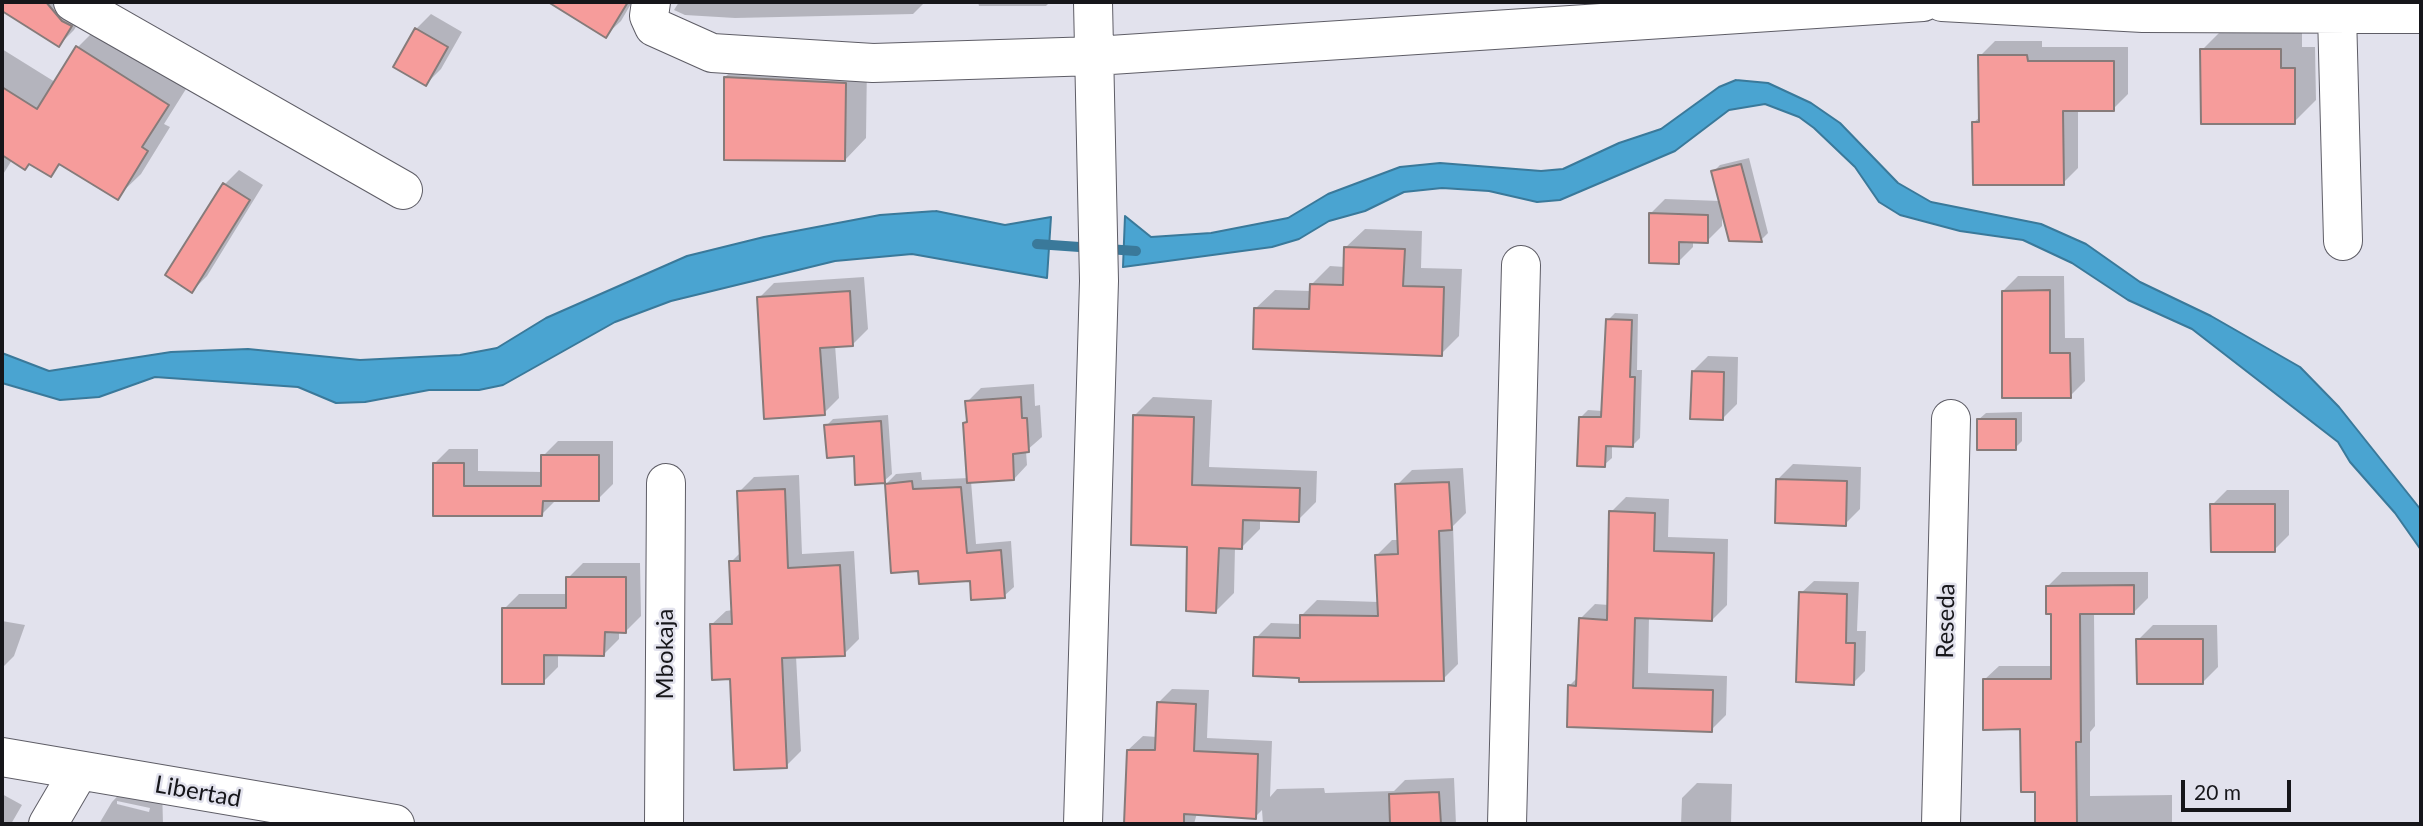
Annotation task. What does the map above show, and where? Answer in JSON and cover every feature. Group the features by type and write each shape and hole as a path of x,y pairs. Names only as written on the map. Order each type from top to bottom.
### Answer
{"street":[{"path":"73,2 402,190"},
{"path":"651,2 649,16 654,27 712,53 873,63 1095,56 1923,2"},
{"path":"1083,824 1099,281 1093,2"},
{"path":"1942,2 2143,13 2421,14"},
{"path":"2337,14 2343,241"},
{"path":"1507,824 1521,265"},
{"name":"Reseda","path":"1941,824 1951,419"},
{"name":"Mbokaja","path":"664,824 666,483"},
{"name":"Libertad","path":"2,757 79,771 242,812 395,824"},
{"path":"48,824 79,771"}],"water":[{"path":"1736,80 1768,83 1811,103 1840,123 1898,183 1931,202 2041,224 2086,244 2140,282 2211,316 2300,367 2339,407 2421,510 2421,550 2395,513 2350,462 2338,442 2192,329 2128,300 2072,263 2023,240 1960,231 1900,215 1879,202 1855,167 1814,128 1799,117 1765,104 1729,110 1675,151 1560,200 1537,202 1489,191 1442,188 1404,192 1365,211 1329,221 1299,239 1272,247 1123,267 1125,216 1151,237 1211,233 1288,218 1328,194 1400,167 1440,163 1541,171 1563,169 1619,143 1661,129 1719,87"},
{"path":"936,211 1005,225 1051,217 1047,278 912,254 835,261 671,301 615,322 503,385 479,390 429,390 365,402 336,403 298,387 155,377 99,397 60,400 2,383 2,353 49,371 171,352 248,349 360,360 460,355 497,348 546,318 687,256 764,237 880,215"}],"building":[{"path":"2,2 46,2 62,21 72,26 59,47 2,11"},
{"path":"548,2 628,2 606,38"},
{"path":"415,28 448,47 426,86 393,67"},
{"path":"76,46 169,105 142,147 148,151 118,200 59,164 51,177 29,164 25,170 2,155 2,87 37,109"},
{"path":"2200,49 2281,49 2281,68 2295,68 2295,124 2201,124"},
{"path":"1978,55 2027,55 2028,61 2114,61 2114,111 2063,111 2064,185 1973,185 1972,122 1979,122"},
{"path":"724,77 846,83 845,161 724,160"},
{"path":"1741,164 1762,242 1729,241 1711,171"},
{"path":"223,183 250,200 192,293 165,275"},
{"path":"1649,213 1708,215 1708,243 1679,242 1679,264 1649,263"},
{"path":"1344,247 1405,249 1403,286 1444,287 1442,356 1253,349 1254,308 1309,309 1310,284 1343,285"},
{"path":"2050,290 2050,353 2070,353 2071,398 2002,398 2002,291"},
{"path":"850,291 853,346 820,348 825,415 764,419 757,297"},
{"path":"1606,319 1632,320 1630,377 1635,377 1633,447 1606,446 1605,467 1577,466 1579,417 1601,417"},
{"path":"1692,371 1724,372 1723,420 1690,419"},
{"path":"1021,397 1022,418 1027,418 1029,452 1013,454 1014,480 967,483 963,423 967,422 965,401"},
{"path":"1133,415 1194,417 1192,485 1300,488 1299,522 1243,520 1242,549 1219,548 1216,613 1186,611 1187,547 1131,545"},
{"path":"1977,419 2016,419 2016,450 1977,450"},
{"path":"881,421 885,483 855,485 854,456 827,458 824,425"},
{"path":"541,455 599,455 599,501 543,501 542,516 433,516 433,463 464,463 464,486 541,486"},
{"path":"1776,479 1847,481 1846,526 1775,523"},
{"path":"912,481 913,489 961,487 967,553 1001,550 1005,598 971,600 970,581 919,584 918,571 891,573 885,484"},
{"path":"1449,482 1452,530 1439,531 1444,681 1299,682 1299,678 1253,676 1254,637 1300,638 1300,615 1378,616 1375,555 1398,554 1395,484"},
{"path":"785,489 788,568 840,565 845,656 782,658 787,768 734,770 730,679 712,680 710,624 732,624 729,561 740,561 737,491"},
{"path":"2210,504 2275,504 2275,552 2211,552"},
{"path":"1609,511 1655,513 1654,551 1714,553 1712,621 1635,618 1633,688 1713,690 1712,732 1567,727 1568,685 1576,686 1579,618 1607,620"},
{"path":"566,577 626,577 626,633 605,632 604,656 544,655 544,684 502,684 502,608 566,608"},
{"path":"2134,585 2134,614 2080,614 2081,742 2076,742 2077,824 2035,824 2035,792 2021,792 2020,729 1983,730 1983,679 2051,679 2051,614 2046,614 2046,586"},
{"path":"1799,592 1847,594 1846,643 1855,643 1854,685 1796,682"},
{"path":"2136,639 2203,639 2203,684 2137,684"},
{"path":"1157,702 1196,704 1194,751 1258,754 1256,819 1184,814 1184,824 1124,824 1127,750 1155,750"},
{"path":"1439,792 1441,824 1390,824 1389,794"}],"waterway":[{"path":"1037,244 1136,251"}]}
